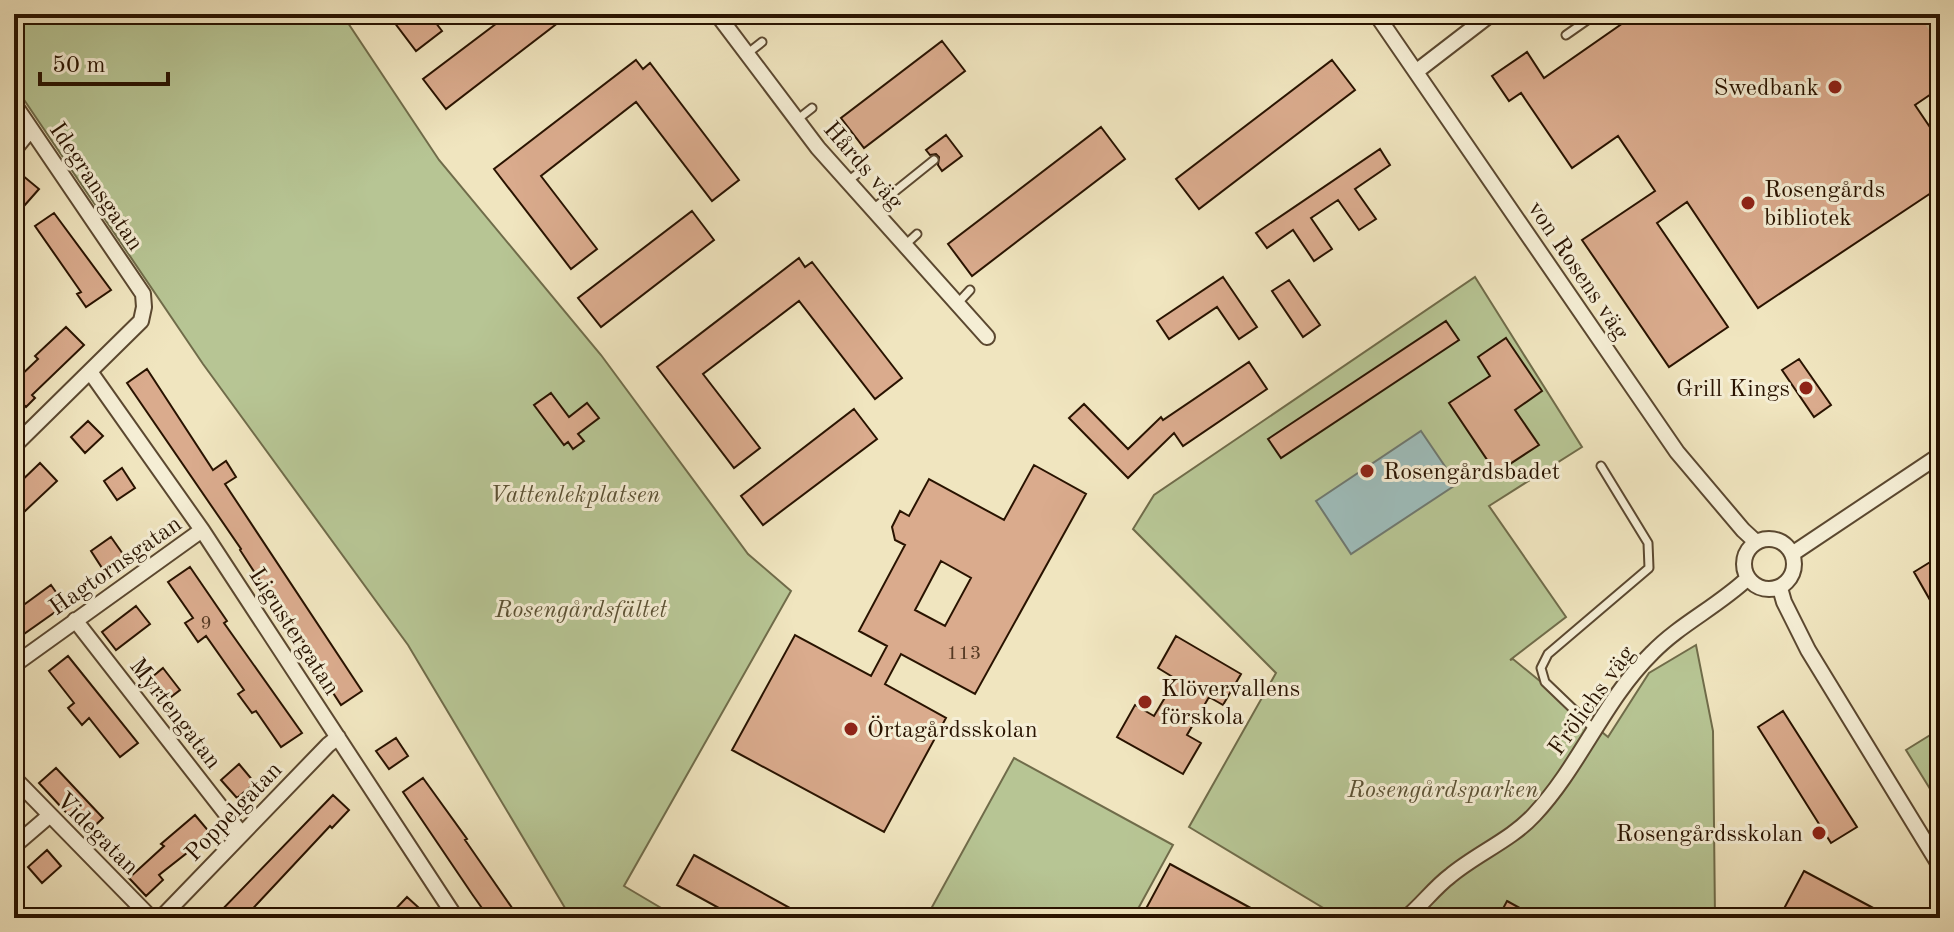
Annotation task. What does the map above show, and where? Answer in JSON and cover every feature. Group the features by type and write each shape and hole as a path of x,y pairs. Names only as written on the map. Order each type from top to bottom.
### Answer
{"street":[{"name":"Hårds väg","path":"717,14 797,120 987,337"},
{"name":"von Rosens väg","path":"1376,14 1677,452 1756,542"},
{"path":"1417,71 1491,14"},
{"name":"Idegransgatan","path":"14,104 143,294 141,321 91,373"},
{"path":"14,150 31,129"},
{"path":"14,446 91,373"},
{"name":"Ligustergatan","path":"91,373 202,530 456,918"},
{"path":"1792,554 1940,455"},
{"name":"Hagtornsgatan","path":"14,665 202,530"},
{"path":"1773,539 1788,547 1792,554 1793,573 1780,588 1762,589 1748,578 1744,563 1756,542 1773,539"},
{"name":"Frölichs väg","path":"1406,918 1449,876 1532,817 1553,791 1622,686 1652,652 1680,628 1723,601 1748,578"},
{"path":"1780,588 1808,650 1940,866"},
{"name":"Myrtengatan","path":"75,620 241,833"},
{"name":"Poppelgatan","path":"161,918 338,737"},
{"name":"Videgatan","path":"14,778 151,918"},
{"path":"14,846 49,816"}],"lane":[{"path":"1566,35 1596,14"},
{"path":"746,53 762,42"},
{"path":"797,120 812,108"},
{"path":"873,209 934,160"},
{"path":"848,181 862,170"},
{"path":"905,245 917,234"},
{"path":"957,304 970,290"},
{"path":"1594,729 1545,682 1541,668 1548,654 1649,568 1648,543 1601,466"},
{"path":"1927,844 1940,836"}],"green space":[{"name":"Rosengårdsfältet","path":"14,14 342,14 439,160 601,355 748,554 791,591 624,886 678,918 571,918 408,645 203,364 14,85"},
{"name":"Rosengårdsparken","path":"1475,277 1582,447 1489,506 1566,617 1510,660 1513,659 1608,737 1649,673 1696,645 1713,731 1715,918 1340,918 1189,827 1276,673 1133,529 1154,495"},
{"path":"1940,729 1940,794 1935,797 1906,750"},
{"path":"1014,758 1173,845 1133,918 926,918"}],"water":[{"path":"1421,431 1457,484 1351,554 1316,501"}],"building":[{"path":"388,14 429,14 442,31 416,51"},
{"path":"509,14 553,14 559,22 446,109 423,79"},
{"path":"1636,14 1940,14 1940,88 1915,105 1940,142 1940,187 1758,308 1687,202 1657,223 1728,327 1669,367 1582,240 1655,191 1618,136 1572,168 1521,93 1509,101 1492,76 1527,52 1544,78"},
{"path":"942,41 965,71 864,148 841,118"},
{"path":"636,60 643,69 650,63 739,180 712,201 636,102 541,176 597,249 571,269 494,169"},
{"path":"1332,60 1355,90 1199,209 1176,179"},
{"path":"1101,127 1125,159 972,276 948,244"},
{"path":"946,135 962,156 942,171 938,165 939,157 930,155 926,150"},
{"path":"1380,149 1390,165 1355,189 1376,219 1359,230 1338,200 1311,218 1332,249 1314,261 1293,230 1267,248 1256,233"},
{"path":"22,175 39,189 24,206 14,198 14,184"},
{"path":"692,211 714,240 601,327 578,298"},
{"path":"54,213 111,290 86,307 77,294 81,292 35,226"},
{"path":"799,258 805,267 812,262 902,378 875,399 799,301 703,374 760,448 734,468 657,367"},
{"path":"1223,277 1257,327 1239,339 1217,307 1169,339 1157,321"},
{"path":"1289,280 1320,325 1303,337 1272,291"},
{"path":"1446,321 1459,340 1281,458 1268,439"},
{"path":"66,327 84,345 32,395 35,398 26,407 14,395 14,382 38,359 35,356"},
{"path":"1506,338 1542,391 1515,410 1539,445 1496,473 1449,403 1490,376 1478,357"},
{"name":"Grill Kings","path":"1799,359 1831,405 1814,417 1782,370"},
{"path":"1249,362 1267,389 1183,446 1174,433 1128,478 1069,418 1084,404 1128,449 1161,417 1163,420"},
{"path":"147,369 213,470 226,461 236,477 225,484 362,691 341,705 241,549 127,383"},
{"path":"551,393 569,417 587,403 599,418 578,434 584,441 573,449 568,442 564,445 534,405"},
{"path":"854,409 877,439 763,525 741,496"},
{"path":"88,421 103,436 85,453 71,437"},
{"path":"40,463 57,481 24,512 14,501 14,488"},
{"path":"1034,465 1086,494 975,694 901,654 885,684 946,718 884,832 732,750 795,635 871,676 887,646 859,631 905,545 895,540 892,527 900,511 909,516 929,479 1004,520","holes":["941,561 971,578 945,626 915,610"]},
{"path":"122,468 135,488 117,500 104,481"},
{"path":"111,537 125,557 104,571 91,551"},
{"path":"1940,556 1940,594 1930,600 1914,572"},
{"path":"190,567 227,621 224,623 302,733 281,747 256,711 252,713 238,694 244,690 206,636 198,642 185,623 193,618 168,582"},
{"path":"51,585 65,605 14,641 14,612"},
{"path":"136,606 150,624 116,650 102,632"},
{"path":"1176,636 1241,674 1223,705 1209,697 1187,735 1201,743 1183,774 1117,737 1135,705 1154,716 1176,679 1158,668"},
{"path":"68,656 138,743 120,757 89,718 82,725 68,708 74,703 49,671"},
{"path":"163,668 180,690 163,703 146,682"},
{"path":"1783,711 1857,827 1831,843 1758,727"},
{"path":"396,738 408,756 389,769 376,751"},
{"path":"239,764 255,783 237,798 221,780"},
{"path":"56,768 103,818 86,834 39,783"},
{"path":"423,778 519,918 489,918 472,894 403,792"},
{"path":"333,795 349,810 332,828 330,826 244,918 214,918"},
{"path":"195,815 211,834 159,875 163,880 146,896 129,878 164,846 161,844"},
{"path":"47,850 61,866 42,883 28,867"},
{"path":"694,855 808,918 737,918 677,885"},
{"path":"1170,864 1269,918 1141,918"},
{"path":"1804,871 1892,918 1779,918"},
{"path":"407,897 430,918 387,918"},
{"path":"1507,901 1538,918 1498,918"}],"tunnel":[{"path":"1929,14 1940,30"}],"place":[{"name":"Swedbank","path":"1835,87"},
{"name":"Rosengårds bibliotek","path":"1748,203"},
{"name":"Grill Kings","path":"1806,388"},
{"name":"Rosengårdsbadet","path":"1367,471"},
{"name":"Klövervallens förskola","path":"1145,702"},
{"name":"Örtagårdsskolan","path":"851,729"},
{"name":"Rosengårdsskolan","path":"1819,833"}],"park label":[{"name":"Vattenlekplatsen","path":"575,494"}]}
